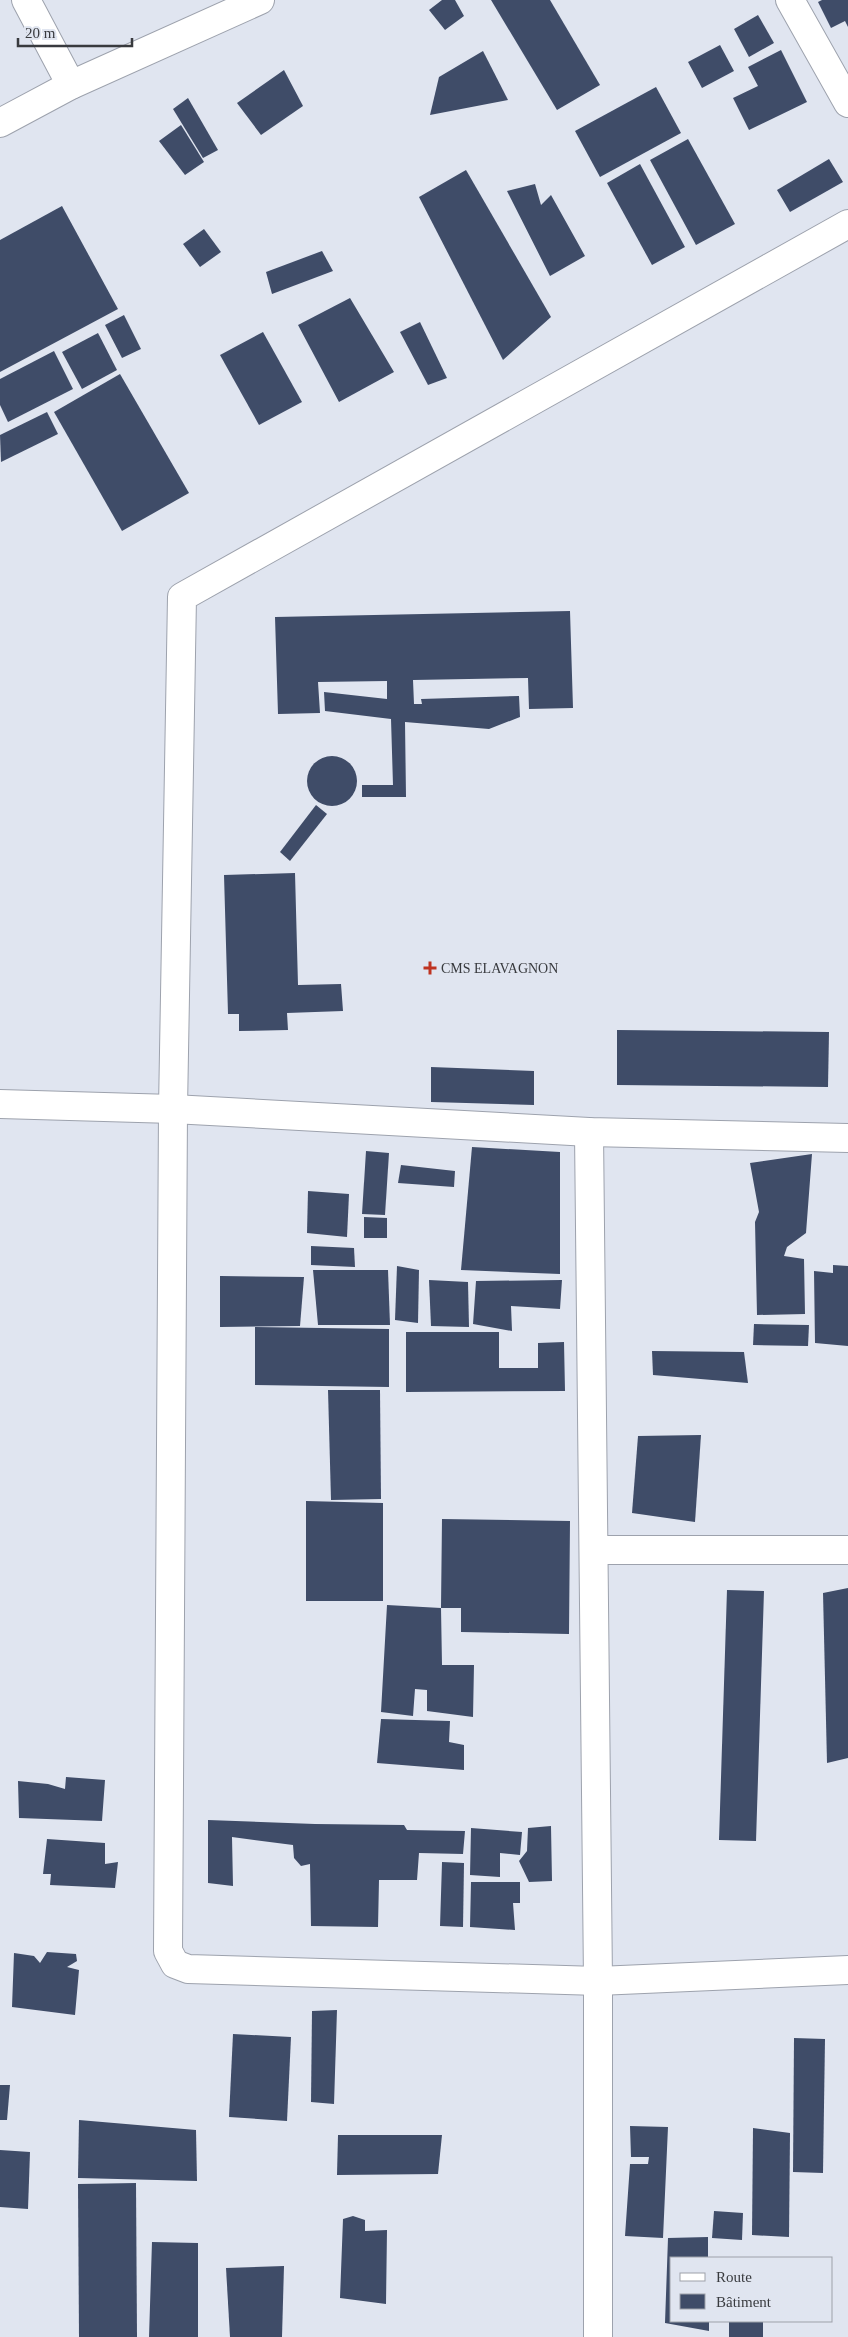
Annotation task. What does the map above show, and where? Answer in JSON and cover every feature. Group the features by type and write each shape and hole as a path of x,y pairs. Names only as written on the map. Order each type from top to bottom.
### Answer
{"street":[{"path":"26,0 71,85"},
{"path":"0,123 71,85 260,0"},
{"path":"790,0 848,103"},
{"path":"848,224 182,597 173,1109 168,1951 172,1960 180,1968 188,1969 598,1981 848,1970"},
{"path":"0,1104 173,1109 589,1132 848,1138"},
{"path":"589,1132 598,1981 598,2337"},
{"path":"594,1550 848,1550"}],"building":[{"path":"442,0 455,0 464,16 445,30 429,10"},
{"path":"491,0 550,0 600,85 557,110"},
{"path":"822,0 848,0 848,27 845,21 831,28 818,2"},
{"path":"758,15 774,43 749,57 734,29"},
{"path":"720,45 734,71 702,88 688,62"},
{"path":"781,50 807,102 749,130 733,98 758,86 748,67"},
{"path":"483,51 508,100 430,115 439,77"},
{"path":"284,70 303,106 261,135 237,103"},
{"path":"656,87 681,133 600,177 575,131"},
{"path":"188,98 218,150 203,158 173,109"},
{"path":"181,125 204,162 185,175 159,141"},
{"path":"688,139 735,224 696,245 650,160"},
{"path":"829,159 843,182 790,212 777,190"},
{"path":"640,164 685,247 652,265 607,183"},
{"path":"466,170 551,317 503,360 419,197"},
{"path":"535,184 541,205 551,195 585,256 550,276 507,191"},
{"path":"62,206 118,309 0,372 0,240"},
{"path":"204,229 221,252 200,267 183,244"},
{"path":"322,251 333,271 272,294 266,272"},
{"path":"350,298 394,372 339,402 298,325"},
{"path":"124,315 141,349 122,358 105,325"},
{"path":"420,322 447,378 428,385 400,332"},
{"path":"263,332 302,402 259,425 220,355"},
{"path":"98,333 117,370 82,389 62,352"},
{"path":"54,351 73,389 8,422 0,405 0,379"},
{"path":"120,374 189,493 122,531 54,412"},
{"path":"47,412 58,434 1,462 0,435"},
{"path":"570,611 573,708 529,709 528,678 413,680 414,704 422,704 421,699 519,696 520,717 489,729 405,722 406,797 362,797 362,785 393,785 391,719 325,711 324,692 387,699 387,681 318,682 320,713 278,714 275,617"},
{"path":"332,756 341,758 352,767 357,781 355,790 346,801 332,806 323,804 312,795 307,781 309,772 318,761"},
{"path":"316,805 327,814 290,861 280,852"},
{"path":"295,873 298,985 341,984 343,1011 287,1013 288,1030 239,1031 239,1014 228,1014 224,875"},
{"path":"617,1030 829,1032 828,1087 617,1085"},
{"path":"431,1067 534,1071 534,1105 431,1102"},
{"path":"472,1147 560,1152 560,1274 461,1270"},
{"path":"366,1151 389,1153 385,1215 362,1214"},
{"path":"812,1154 806,1233 787,1247 784,1256 804,1259 805,1314 757,1315 755,1222 759,1212 750,1163"},
{"path":"401,1165 455,1171 454,1187 398,1183"},
{"path":"308,1191 349,1194 347,1237 307,1233"},
{"path":"364,1217 387,1218 387,1238 364,1238"},
{"path":"311,1246 354,1248 355,1267 311,1265"},
{"path":"833,1265 848,1266 848,1346 815,1343 814,1271 833,1273"},
{"path":"397,1266 419,1270 418,1323 395,1320"},
{"path":"313,1270 388,1270 390,1325 318,1325"},
{"path":"220,1276 304,1277 300,1326 220,1327"},
{"path":"429,1280 468,1282 469,1327 431,1326"},
{"path":"562,1280 560,1309 511,1306 512,1331 473,1324 476,1281"},
{"path":"754,1324 809,1325 808,1346 753,1345"},
{"path":"255,1327 389,1329 389,1387 255,1385"},
{"path":"406,1332 499,1332 499,1368 538,1368 538,1343 564,1342 565,1391 406,1392"},
{"path":"652,1351 744,1352 748,1383 653,1375"},
{"path":"328,1390 380,1390 381,1499 331,1500"},
{"path":"701,1435 695,1522 632,1513 638,1436"},
{"path":"306,1501 383,1503 383,1601 306,1601"},
{"path":"442,1519 570,1521 569,1634 461,1632 461,1608 441,1608"},
{"path":"848,1588 848,1758 827,1763 823,1593"},
{"path":"727,1590 764,1591 756,1841 719,1840"},
{"path":"387,1605 441,1608 442,1665 474,1665 473,1717 427,1711 427,1690 415,1689 413,1716 381,1712"},
{"path":"381,1719 450,1721 449,1742 464,1745 464,1770 377,1763"},
{"path":"66,1777 105,1780 102,1821 19,1818 18,1781 48,1784 65,1789"},
{"path":"208,1820 404,1825 407,1830 465,1831 463,1854 419,1853 417,1880 379,1880 378,1927 311,1926 310,1864 301,1866 294,1858 293,1845 232,1837 233,1886 208,1883"},
{"path":"551,1826 552,1881 529,1882 519,1861 527,1851 528,1828"},
{"path":"471,1828 522,1832 520,1855 500,1853 500,1877 470,1875"},
{"path":"47,1839 105,1843 105,1864 118,1862 115,1888 50,1885 51,1874 43,1874"},
{"path":"442,1862 464,1863 463,1927 440,1926"},
{"path":"471,1882 520,1882 520,1903 513,1903 515,1930 470,1927"},
{"path":"47,1952 76,1954 77,1961 67,1967 79,1970 75,2015 12,2007 14,1953 34,1956 40,1963"},
{"path":"337,2010 334,2104 311,2102 312,2011"},
{"path":"233,2034 291,2037 287,2121 229,2117"},
{"path":"794,2038 825,2039 823,2173 793,2172"},
{"path":"0,2085 10,2085 7,2120 0,2120"},
{"path":"79,2120 196,2130 197,2181 78,2178"},
{"path":"630,2126 668,2127 663,2238 625,2236 630,2164 648,2164 649,2157 631,2157"},
{"path":"753,2128 790,2133 789,2237 752,2235"},
{"path":"338,2135 442,2135 438,2174 337,2175"},
{"path":"0,2150 30,2152 28,2209 0,2207"},
{"path":"136,2183 137,2337 79,2337 78,2184"},
{"path":"714,2211 743,2213 742,2240 712,2238"},
{"path":"353,2216 365,2220 365,2231 387,2230 386,2304 340,2298 343,2219"},
{"path":"708,2237 708,2257 670,2257 670,2322 709,2322 709,2331 665,2323 668,2238"},
{"path":"152,2242 198,2243 198,2337 149,2337"},
{"path":"284,2266 282,2337 230,2337 226,2268"},
{"path":"729,2322 763,2322 763,2337 729,2337"}],"place":[{"name":"CMS ELAVAGNON","path":"430,968"}]}
